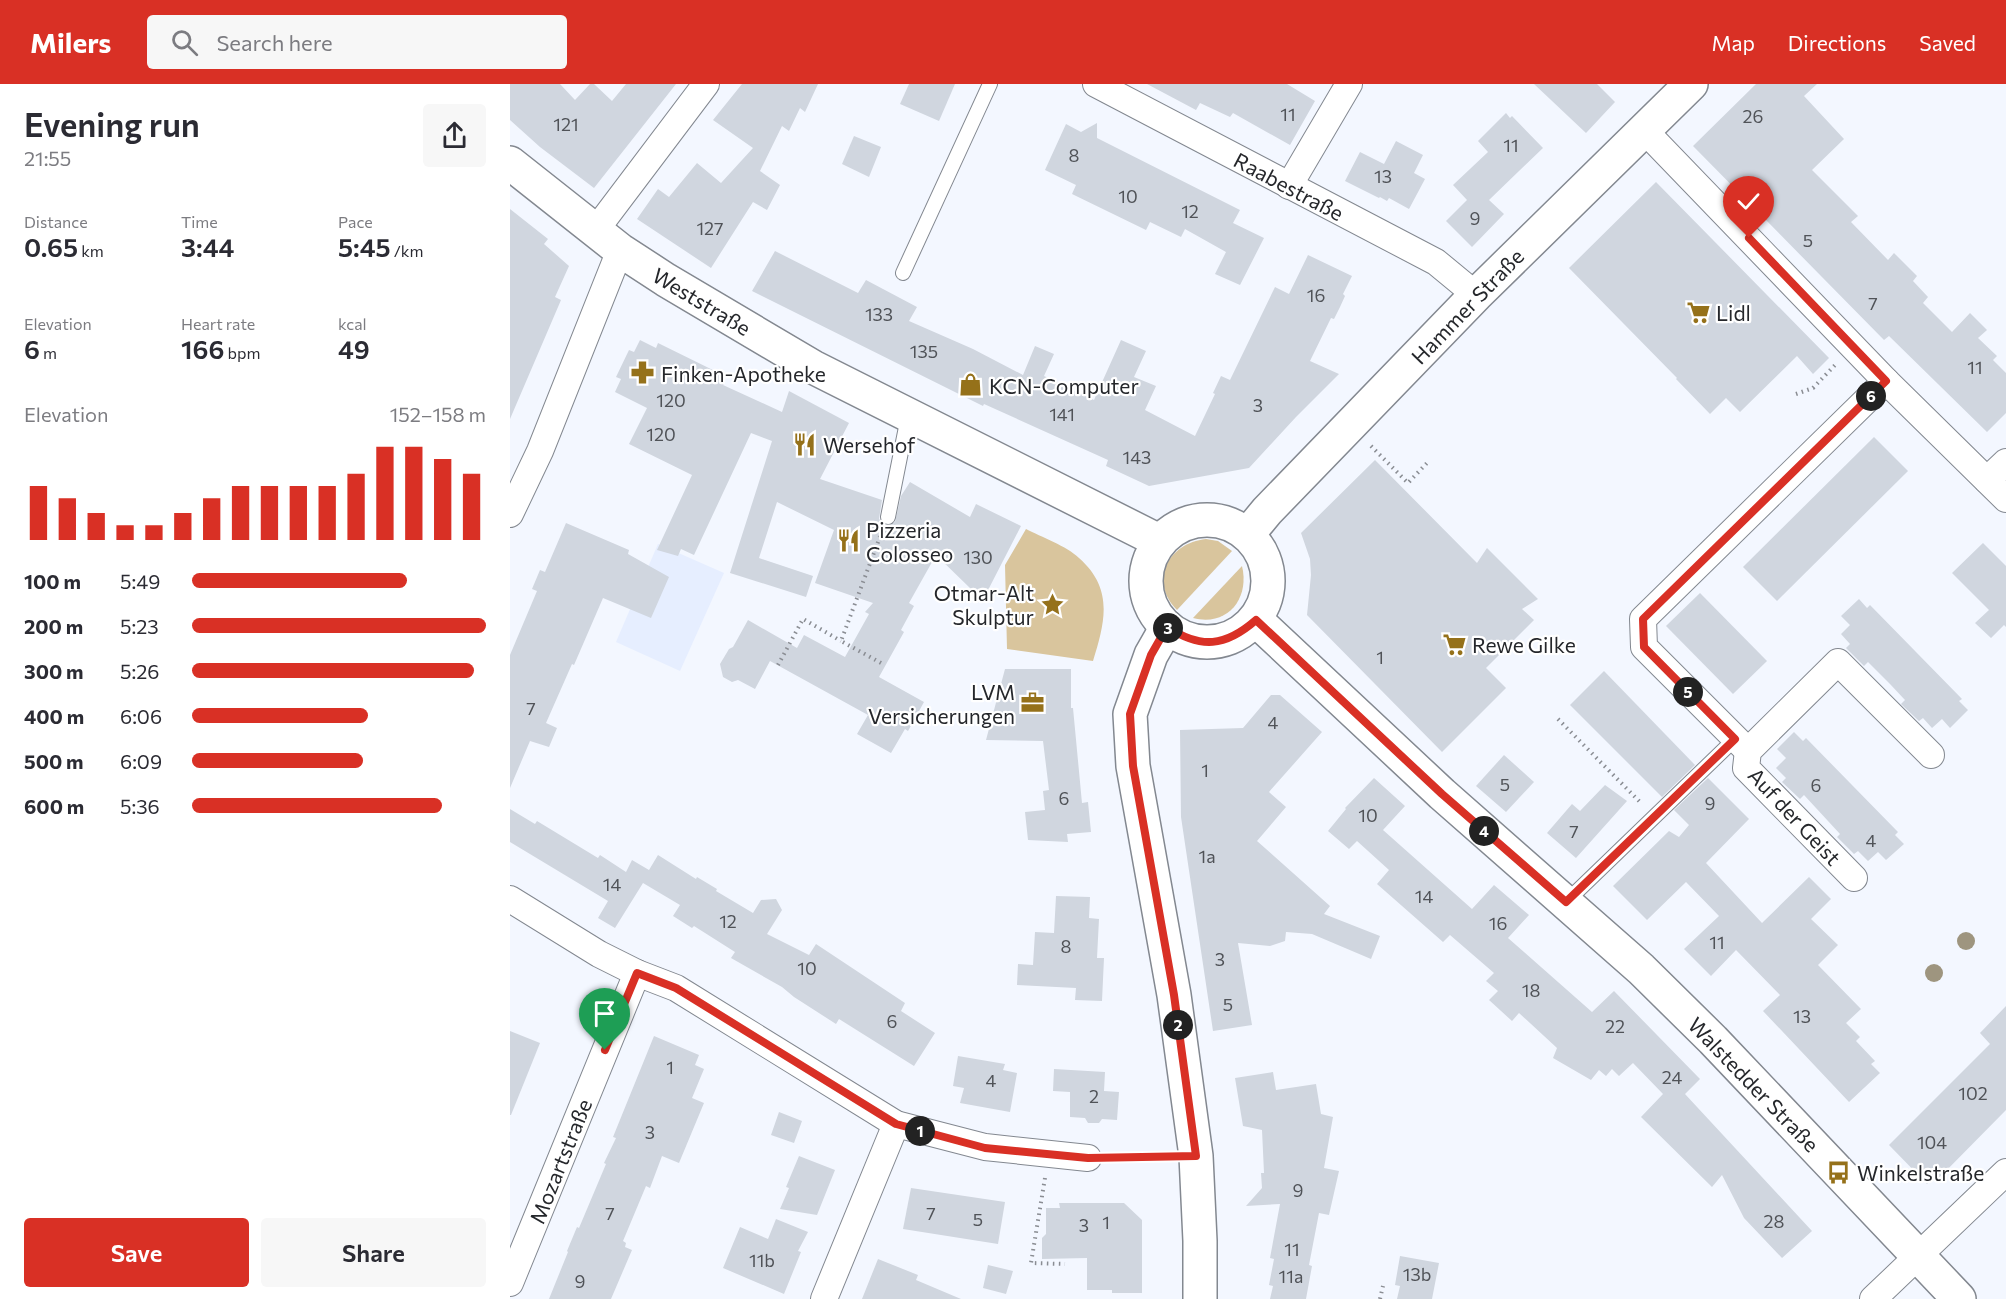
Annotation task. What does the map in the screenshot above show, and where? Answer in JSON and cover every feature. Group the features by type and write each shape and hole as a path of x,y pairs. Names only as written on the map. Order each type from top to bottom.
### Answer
{"main road":[{"name":"Hammer Straße","path":"1248,534 1267,511 1476,295 1691,84"},
{"name":"Weststraße","path":"510,163 608,240 666,280 813,367 908,417 1159,541"},
{"path":"1212,519 1231,523 1248,534 1260,548 1268,566 1269,585 1265,603 1256,620 1241,633 1223,641 1203,642 1184,638 1167,627 1154,613 1147,595 1145,576 1150,557 1159,541 1174,528 1192,521 1212,519"},
{"name":"Walstedder Straße","path":"1256,620 1437,789 1641,969 1713,1040 1959,1299"},
{"path":"1167,627 1151,655 1130,714 1133,766 1174,995 1196,1156 1200,1299"}],"street":[{"path":"510,514 540,451 608,240 706,84"},
{"name":"Raabestraße","path":"1096,84 1436,262 1476,295"},
{"path":"1289,186 1349,84"},
{"path":"1644,130 1886,381 2006,499"},
{"name":"Auf der Geist","path":"1854,878 1746,768 1742,745 1644,647 1643,619 1886,381"},
{"path":"1987,480 2006,462"},
{"name":"Auf der Geist","path":"1742,745 1838,662 1931,755"},
{"path":"510,899 599,954 637,973 676,988 896,1124 985,1148 1088,1158"},
{"name":"Mozartstraße","path":"510,1283 637,973"},
{"path":"824,1299 896,1124"},
{"path":"1873,1299 2006,1172"}],"lane":[{"path":"903,273 990,84"},
{"path":"888,517 908,417"},
{"path":"1566,902 1655,817 1742,745"}],"path":[{"path":"1796,394 1812,388 1853,346"},
{"path":"1376,451 1408,483 1427,463"},
{"path":"841,641 888,517"},
{"path":"778,665 803,619 881,663"},
{"path":"1558,719 1655,817"},
{"path":"1048,1154 1031,1263 1065,1264"},
{"path":"1088,1158 1196,1156"},
{"path":"1380,1299 1383,1286"}],"shaded area":[{"path":"1026,529 1074,554 1098,582 1104,606 1101,633 1093,661 1007,649 1005,565"},
{"path":"1206,539 1218,541 1232,551 1177,610 1168,599 1164,587 1163,576 1166,565 1181,548"},
{"path":"658,544 724,573 680,671 616,642"},
{"path":"1242,566 1244,578 1242,589 1233,608 1216,618 1205,620 1193,618"}],"building":[{"path":"510,84 560,84 575,100 590,84 594,84 612,101 626,84 676,84 594,188 540,147 510,120"},
{"path":"742,84 818,84 805,112 800,108 789,131 782,126 760,171 780,185 767,210 753,202 711,268 637,219 658,189 669,197 697,163 721,183 753,148 713,120"},
{"path":"909,84 955,84 939,121 900,104"},
{"path":"1147,84 1287,84 1315,101 1290,145 1233,113 1230,117 1200,103 1196,110"},
{"path":"1534,84 1597,84 1615,102 1586,133"},
{"path":"1756,84 1817,84 1804,96 1844,139 1812,170 1858,216 1851,222 1888,260 1894,253 1917,276 1913,281 1928,297 1923,303 1952,332 1970,313 1987,330 1978,338 1997,356 1993,360 2006,373 2006,413 1987,432 1889,336 1884,340 1693,146"},
{"path":"1506,113 1510,118 1512,116 1543,148 1489,200 1504,214 1472,247 1446,221 1467,200 1453,185 1488,152 1478,141"},
{"path":"1097,123 1097,138 1240,210 1233,223 1264,238 1240,285 1215,274 1226,252 1185,229 1181,237 1150,222 1146,230 1072,194 1076,185 1045,170 1066,124 1081,132"},
{"path":"854,136 881,147 869,177 842,164"},
{"path":"1396,141 1423,155 1414,173 1425,179 1409,209 1389,198 1387,201 1379,198 1345,181 1360,152 1384,164"},
{"name":"Lidl","path":"1656,182 1829,358 1813,374 1797,356 1740,412 1726,398 1710,414 1569,268"},
{"path":"510,209 548,239 544,244 569,266 555,297 561,300 510,419"},
{"path":"775,251 858,293 866,280 917,307 909,321 973,349 1023,375 1035,346 1054,354 1044,376 1094,400 1121,340 1146,351 1134,377 1156,386 1145,410 1195,436 1221,376 1230,380 1275,287 1289,294 1308,255 1352,276 1343,294 1345,296 1340,307 1334,319 1331,318 1310,361 1339,374 1249,468 1149,486 1106,466 1108,460 984,404 983,406 752,291"},
{"path":"640,340 656,348 658,343 723,375 721,380 725,382 723,385 782,412 789,391 849,423 820,479 882,500 879,519 886,526 895,522 901,496 910,482 970,517 976,504 1021,526 986,594 971,589 936,555 909,603 914,606 901,630 904,632 879,677 924,702 908,731 905,729 891,753 857,734 868,715 770,661 755,689 738,680 732,682 723,677 720,664 729,649 733,647 748,620 797,648 804,635 845,657 869,614 865,612 873,603 815,583 834,530 777,502 759,558 813,576 806,597 730,573 772,441 751,433 694,555 681,549 678,556 657,550 692,475 629,444 647,408 615,392 621,379 616,377 629,350 634,352"},
{"path":"1874,437 1908,471 1777,601 1743,567"},
{"name":"Rewe Gilke","path":"1375,460 1477,563 1487,548 1538,599 1522,609 1534,620 1486,668 1506,688 1442,752 1307,615 1311,575 1310,559 1301,533"},
{"path":"566,523 629,550 628,554 669,577 651,618 603,598 546,723 557,728 549,747 530,741 510,788 510,655 537,591 532,589 540,570 545,572"},
{"path":"1983,543 2006,566 2006,627 2004,625 1991,638 1975,623 1989,610 1952,573"},
{"path":"1700,593 1767,661 1733,694 1666,626"},
{"path":"1859,599 1867,608 1870,605 1962,699 1959,701 1968,710 1950,728 1942,719 1932,728 1923,718 1919,721 1901,704 1905,700 1868,662 1864,666 1846,648 1850,644 1841,634 1850,625 1841,616"},
{"path":"1005,669 1071,669 1071,708 1073,708 1082,803 1088,802 1091,832 1067,834 1068,842 1028,840 1025,812 1045,810 1043,791 1049,790 1043,741 986,740"},
{"path":"1604,671 1695,765 1662,797 1570,705"},
{"path":"1271,695 1280,695 1322,732 1269,792 1286,807 1257,841 1330,906 1324,914 1380,936 1371,959 1312,934 1286,932 1285,941 1270,946 1238,943 1252,1025 1213,1031 1181,817 1180,730 1243,728"},
{"path":"1794,732 1803,741 1806,738 1898,832 1895,835 1904,844 1886,860 1878,852 1868,861 1858,851 1854,854 1837,837 1840,834 1804,795 1800,799 1782,782 1786,778 1776,768 1786,758 1777,749"},
{"path":"1504,755 1534,782 1506,812 1476,786"},
{"path":"1374,778 1405,806 1383,830 1472,909 1494,885 1529,915 1508,938 1592,1012 1614,991 1700,1079 1685,1094 1812,1231 1782,1258 1744,1218 1722,1175 1712,1187 1641,1117 1663,1094 1633,1063 1619,1076 1612,1069 1606,1076 1599,1070 1591,1080 1553,1058 1557,1048 1519,1013 1512,1021 1489,1000 1498,991 1486,981 1494,973 1450,935 1443,942 1377,884 1389,870 1357,841 1349,849 1328,831 1345,808"},
{"path":"1708,778 1749,819 1706,863 1762,923 1809,877 1831,899 1811,919 1838,945 1818,965 1861,1009 1846,1023 1860,1037 1856,1041 1875,1061 1871,1064 1880,1073 1849,1102 1763,1011 1780,995 1736,950 1711,976 1684,949 1719,916 1686,882 1647,920 1613,886 1669,831 1679,837 1689,825 1674,810"},
{"path":"1605,785 1627,801 1576,858 1547,833 1572,804 1580,811"},
{"path":"510,809 535,824 537,821 598,858 600,855 626,872 632,860 649,870 658,855 753,913 761,900 776,899 782,910 767,934 809,955 816,944 905,1003 901,1011 935,1033 914,1066 839,1019 836,1024 782,987 731,958 735,952 694,926 692,928 673,916 680,905 643,883 615,928 598,918 608,901 510,842"},
{"path":"1056,896 1090,897 1089,918 1099,919 1097,958 1104,958 1102,1001 1075,1000 1076,988 1017,985 1018,964 1033,965 1035,932 1054,933"},
{"path":"2006,1006 2006,1110 1937,1180 1935,1177 1927,1184 1889,1145 1990,1044 1980,1033"},
{"path":"510,1031 540,1043 511,1115 510,1115"},
{"path":"654,1036 699,1055 695,1065 704,1069 692,1098 704,1103 679,1163 662,1156 650,1188 646,1186 623,1241 626,1243 625,1247 632,1250 611,1299 549,1299 577,1227 579,1228 606,1164 604,1163 616,1138 613,1137"},
{"path":"958,1056 1005,1064 1003,1070 1017,1073 1010,1112 960,1103 964,1088 953,1086"},
{"path":"1054,1069 1105,1072 1104,1091 1119,1092 1117,1120 1102,1119 1099,1123 1088,1123 1085,1118 1070,1117 1070,1092 1053,1091"},
{"path":"1273,1072 1276,1090 1316,1084 1321,1114 1333,1117 1324,1168 1339,1171 1329,1215 1319,1213 1309,1265 1312,1266 1306,1299 1270,1299 1273,1286 1269,1285 1274,1259 1270,1258 1280,1204 1246,1206 1262,1188 1261,1173 1264,1173 1262,1130 1243,1126 1235,1078"},
{"path":"779,1112 802,1121 794,1143 771,1135"},
{"path":"799,1156 835,1170 817,1215 780,1209"},
{"path":"911,1188 1005,1202 998,1244 903,1229"},
{"path":"1059,1203 1124,1203 1142,1220 1142,1293 1087,1290 1087,1258 1042,1259 1042,1238 1046,1234 1046,1208 1060,1208"},
{"path":"776,1219 808,1232 798,1251 801,1252 784,1294 723,1268 740,1227 768,1239"},
{"path":"1400,1256 1439,1263 1432,1299 1397,1299 1400,1286 1395,1285"},
{"path":"878,1259 918,1275 916,1280 961,1299 862,1299"},
{"path":"988,1265 1013,1271 1006,1294 983,1288"}],"place":[{"name":"Lidl","path":"1698,312"},
{"name":"Finken-Apotheke","path":"643,373"},
{"name":"KCN-Computer","path":"971,385"},
{"name":"Wersehof","path":"805,444"},
{"name":"Pizzeria Colosseo","path":"848,541"},
{"name":"Otmar-Alt Skulptur","path":"1052,604"},
{"name":"Rewe Gilke","path":"1454,644"},
{"name":"LVM Versicherungen","path":"1033,703"},
{"name":"Winkelstraße","path":"1839,1172"}],"route":[{"path":"605,1050 637,973 676,988 896,1124 985,1148 1088,1158 1196,1156 1174,995 1133,766 1130,714 1151,655 1167,627 1184,638 1203,642 1223,641 1241,633 1256,620 1442,794 1566,902 1735,739 1644,647 1643,619 1886,381 1749,238"}]}
